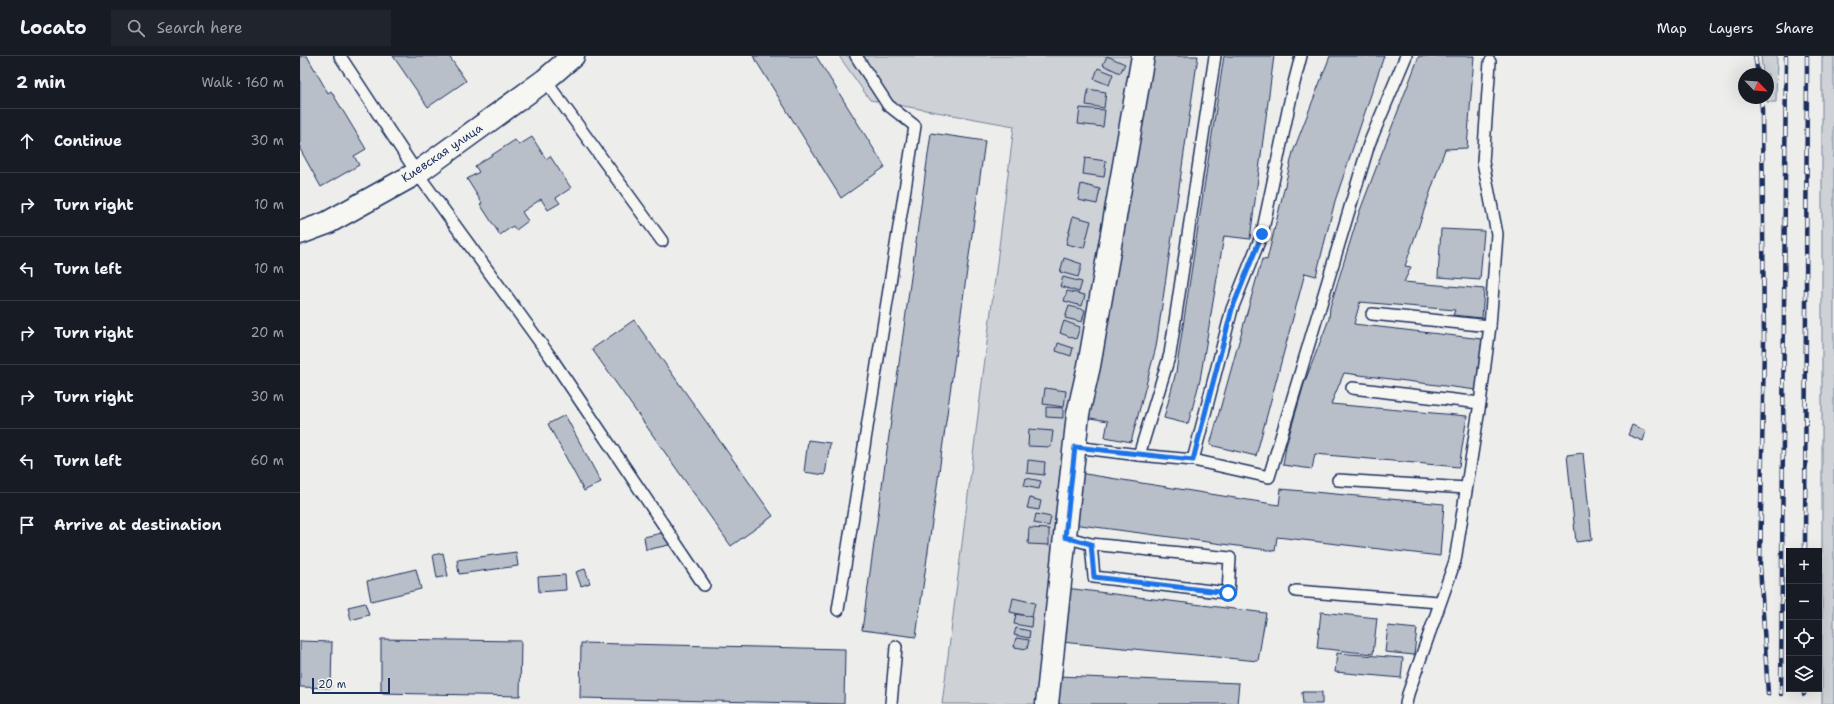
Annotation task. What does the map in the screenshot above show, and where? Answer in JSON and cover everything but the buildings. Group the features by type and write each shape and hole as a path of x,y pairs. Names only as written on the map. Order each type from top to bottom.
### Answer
{"street":[{"name":"Киевская улица","path":"300,233 327,223 417,172 545,80 573,56"},
{"path":"1047,704 1078,414 1089,366 1143,56"}],"lane":[{"path":"340,56 417,172 550,356 704,585"},
{"path":"838,610 916,126 888,105 856,56"},
{"path":"1139,455 1170,354 1215,56"},
{"path":"1193,460 1232,309 1262,234 1292,87 1301,56"},
{"path":"1075,447 1193,460 1269,477 1369,144 1406,56"},
{"path":"1406,704 1439,602 1455,561 1480,403 1490,326 1497,234 1483,162 1490,62"},
{"path":"545,80 662,241"},
{"path":"1372,314 1490,326"},
{"path":"1352,388 1480,403"},
{"path":"1338,480 1466,488"},
{"path":"1065,537 1091,544 1230,558 1228,593 1094,577 1091,544"},
{"path":"1296,591 1439,602"},
{"path":"891,704 896,647"}],"shaded area":[{"path":"839,56 1134,56 1038,704 942,704 1014,126 870,100"},
{"path":"1761,56 1777,56 1776,102 1774,102 1774,68 1762,68"},
{"path":"1822,56 1834,56 1834,704 1822,704"}],"railway":[{"path":"1755,56 1757,68"},
{"path":"1781,694 1786,56"},
{"path":"1805,548 1807,56"},
{"path":"1762,104 1764,343 1760,565 1768,694"}],"route":[{"path":"1228,593 1094,577 1091,544 1065,537 1075,447 1193,460 1232,309 1262,234"}]}
